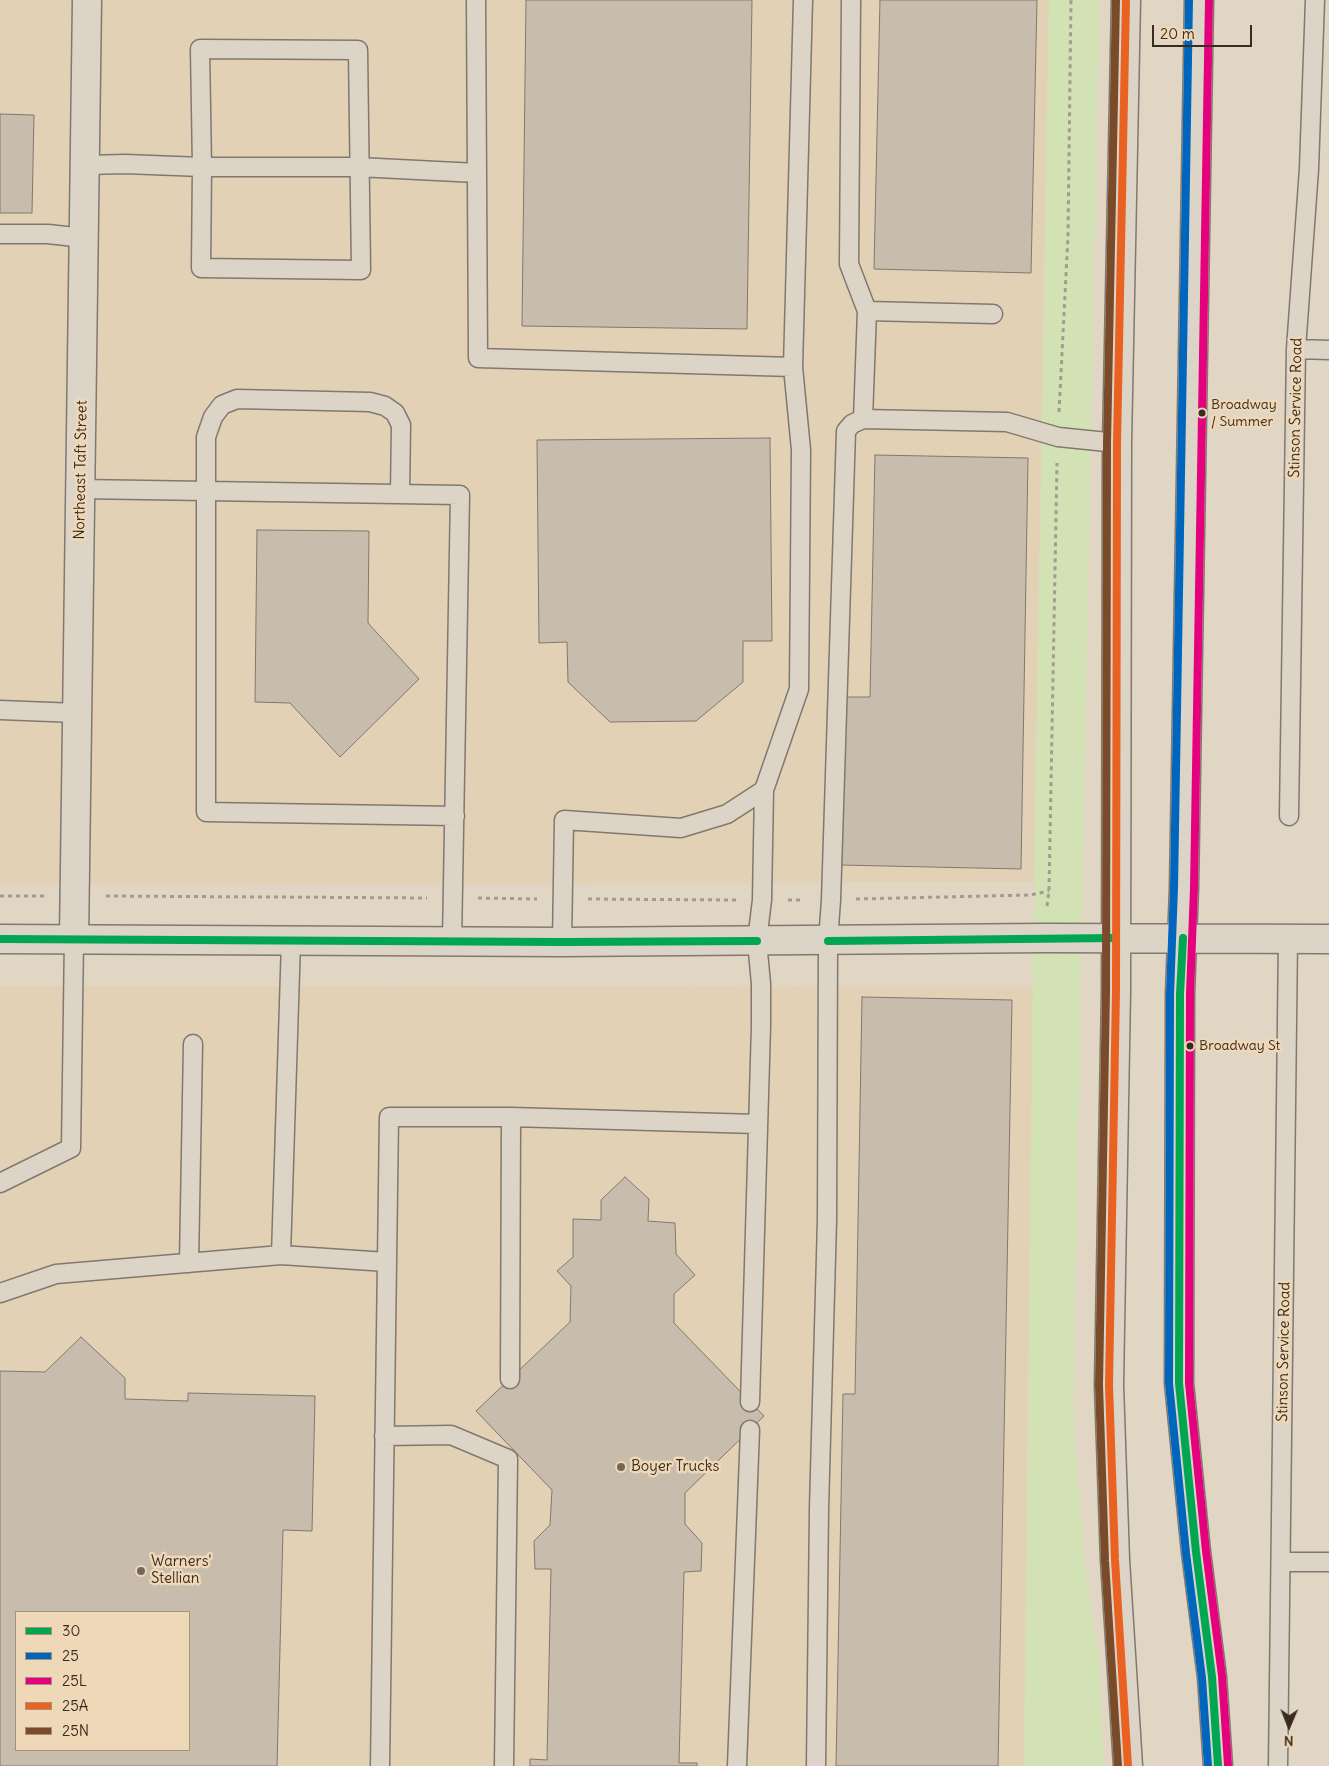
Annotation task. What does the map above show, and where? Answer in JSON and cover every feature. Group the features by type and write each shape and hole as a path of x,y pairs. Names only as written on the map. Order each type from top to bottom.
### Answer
{"main road":[{"name":"Northeast Taft Street","path":"74,939 87,0"},
{"path":"1126,0 1117,443 1116,1021 1110,1386 1115,1560 1128,1766"},
{"path":"1199,0 1183,938 1180,994 1179,1383 1196,1552 1212,1677 1218,1766"},
{"path":"0,939 562,942 1115,938 1329,939"}],"lane":[{"path":"476,0 478,358 793,367"},
{"path":"750,1402 761,1009 757,941 762,900 764,790 799,689 801,450 793,367 803,0"},
{"path":"851,0 849,264 867,310 863,419"},
{"name":"Stinson Service Road","path":"1289,816 1296,349 1308,169 1315,0"},
{"path":"200,49 358,50 360,270 201,268 202,167 200,49"},
{"path":"85,165 358,167 477,173"},
{"path":"0,234 48,234 84,238"},
{"path":"867,310 993,314"},
{"path":"1296,349 1329,350"},
{"path":"400,494 401,425 395,413 385,406 370,402 238,400 222,405 213,417 206,437 206,812 455,816"},
{"path":"816,1766 819,1509 827,1220 828,941 846,431 852,424 863,419 1008,422 1058,437 1117,443"},
{"path":"80,489 460,495 452,941"},
{"path":"0,710 77,713"},
{"path":"562,942 564,820 681,828 726,814 764,790"},
{"path":"0,1182 71,1148 74,939"},
{"name":"Stinson Service Road","path":"1278,1766 1282,1562 1288,939"},
{"path":"281,1255 291,941"},
{"path":"189,1263 192,1044"},
{"path":"380,1766 389,1117 510,1116 757,1124"},
{"path":"510,1116 510,1379"},
{"path":"0,1293 56,1274 281,1255 387,1262"},
{"path":"737,1766 750,1430"},
{"path":"384,1436 451,1435 509,1452 504,1766"},
{"path":"1282,1562 1329,1562"}],"path":[{"path":"0,896 39,896"}],"shaded area":[{"path":"0,0 1049,0 1034,882 0,885"},
{"path":"0,986 1033,987 1024,1766 0,1766"}],"green space":[{"path":"1049,0 1099,0 1073,1408 1086,1573 1099,1662 1104,1766 1024,1766 1034,882"}],"building":[{"path":"526,0 752,0 747,329 522,326"},
{"path":"880,0 1037,0 1031,273 874,269"},
{"path":"0,114 34,115 32,213 0,213"},
{"path":"770,438 772,641 743,641 743,682 696,721 610,722 568,682 567,642 539,643 537,440"},
{"path":"875,455 1028,458 1021,869 840,865 843,697 870,697"},
{"path":"257,530 369,531 368,623 419,679 340,757 290,703 255,702"},
{"path":"862,997 1012,1000 998,1766 836,1766 843,1394 855,1394"},
{"name":"Boyer Trucks","path":"625,1177 649,1199 648,1221 675,1223 676,1254 695,1275 674,1294 674,1323 764,1416 685,1493 685,1524 702,1543 701,1571 684,1572 679,1763 697,1763 697,1766 530,1766 530,1759 547,1760 551,1569 535,1569 534,1541 550,1525 552,1490 476,1411 570,1322 571,1286 557,1271 573,1257 573,1219 601,1220 601,1200"},
{"name":"Warners' Stellian","path":"81,1337 125,1378 125,1399 188,1401 188,1393 315,1396 312,1531 283,1530 277,1766 0,1766 0,1371 45,1372"}],"transit line":[{"name":"25N","path":"1116,0 1107,443 1106,991 1099,1385 1105,1561 1118,1766"},
{"name":"25A","path":"1126,0 1117,443 1116,991 1109,1385 1115,1560 1128,1766"},
{"name":"25","path":"1189,0 1174,888 1170,994 1169,1383 1186,1553 1202,1678 1208,1766"},
{"name":"25L","path":"1209,0 1194,888 1190,994 1189,1383 1206,1551 1222,1676 1228,1765"},
{"name":"30","path":"828,941 1115,938"},
{"name":"30","path":"1183,938 1180,994 1179,1383 1196,1552 1212,1677 1218,1766"},
{"name":"30","path":"0,939 562,942 757,941"}],"place":[{"name":"Broadway / Summer","path":"1202,413"},
{"name":"Broadway St","path":"1190,1046"},
{"name":"Boyer Trucks","path":"621,1467"},
{"name":"Warners' Stellian","path":"141,1571"}]}
